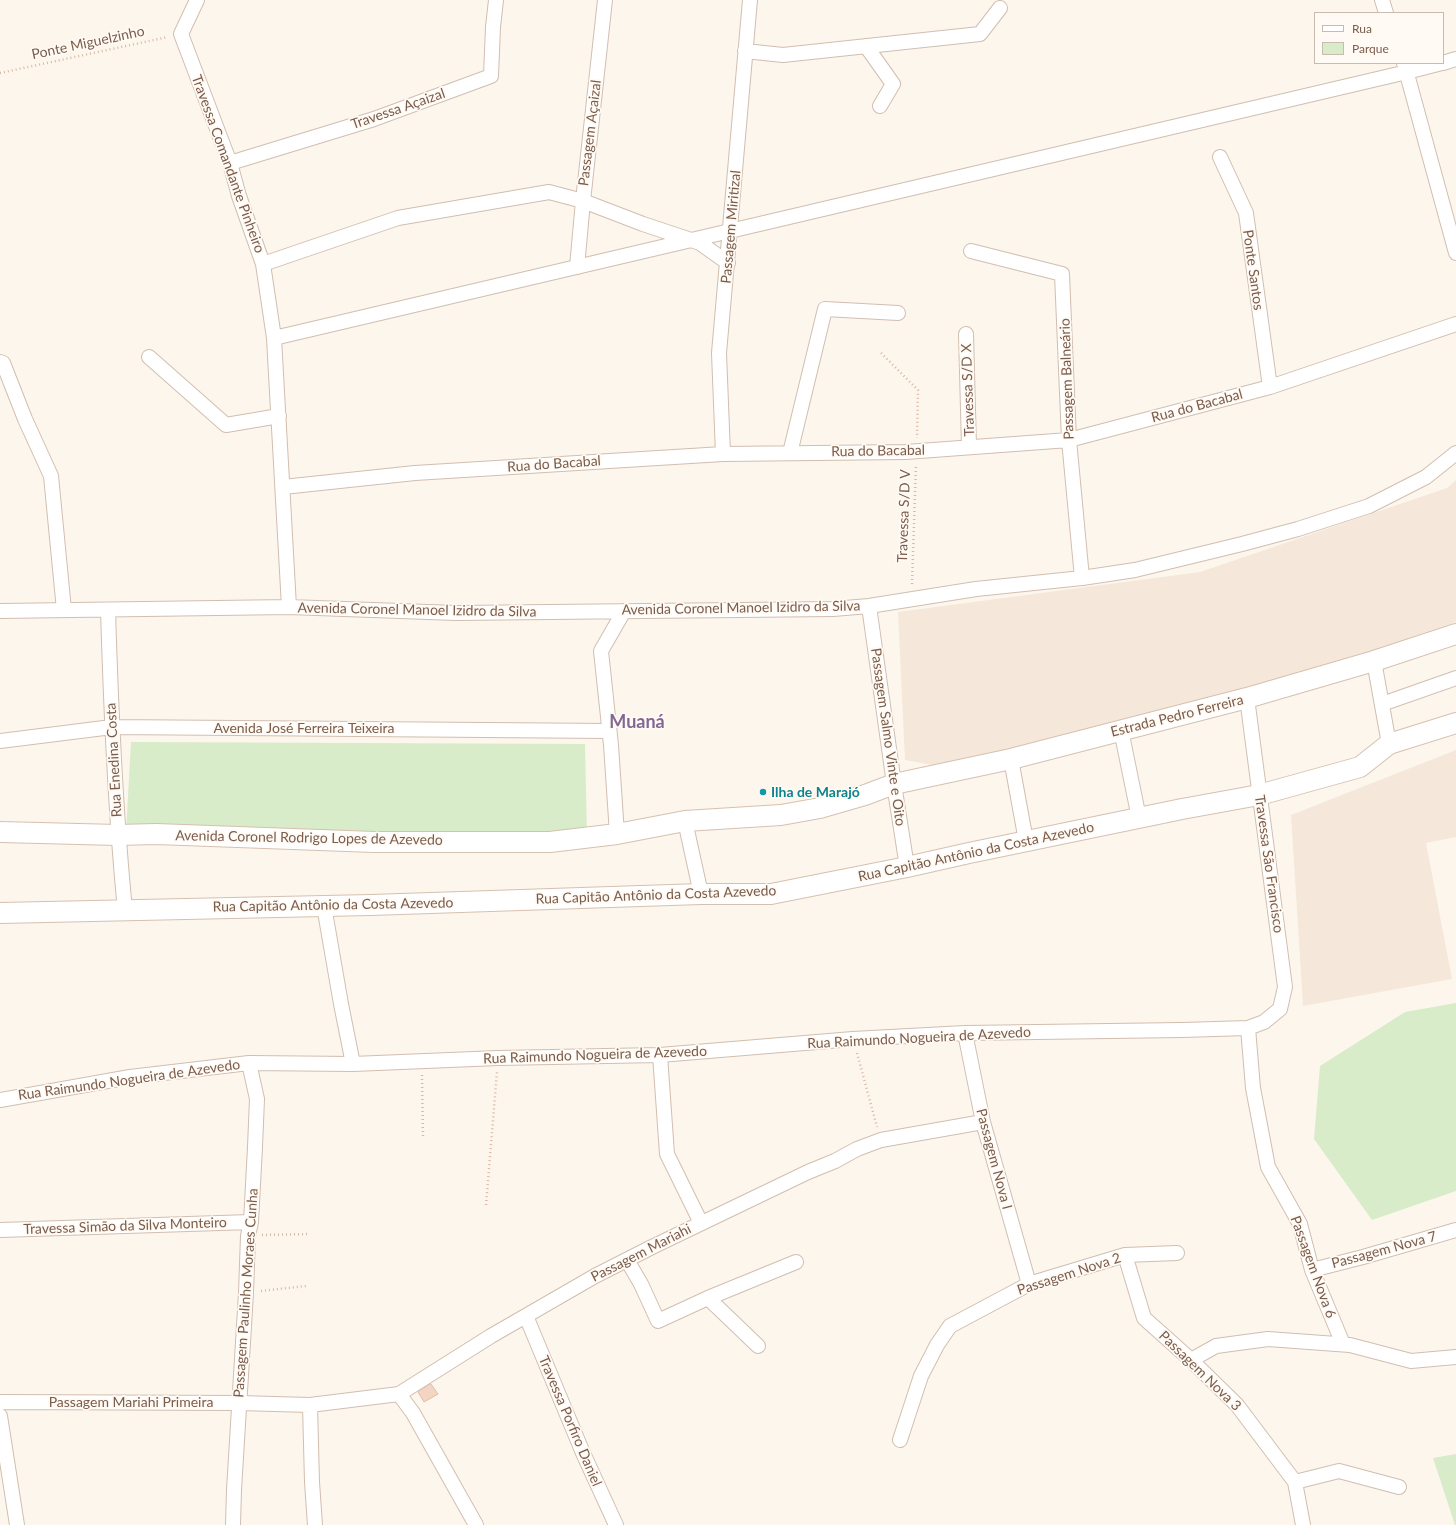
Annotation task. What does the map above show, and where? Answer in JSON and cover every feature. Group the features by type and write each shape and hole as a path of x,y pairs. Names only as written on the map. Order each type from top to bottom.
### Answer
{"main road":[{"name":"Estrada Pedro Ferreira","path":"685,821 781,815 820,808 864,795 894,784 1011,759 1247,698 1374,661 1456,634"},
{"name":"Rua Capitão Antônio da Costa Azevedo","path":"0,913 324,906 701,894 771,894 1139,818 1259,795 1360,767 1389,744 1456,723"},
{"name":"Avenida Coronel Rodrigo Lopes de Azevedo","path":"0,832 118,835 156,834 389,842 550,842 617,834 685,821"}],"street":[{"path":"181,34 197,0"},
{"name":"Travessa Açaizal","path":"230,163 374,119 491,76 493,27 496,0"},
{"name":"Passagem Açaizal","path":"577,267 605,0"},
{"name":"Passagem Miritizal","path":"723,454 719,353 750,0"},
{"path":"1382,0 1386,12"},
{"path":"746,51 783,55 980,34 1000,8"},
{"name":"Travessa Comandante Pinheiro","path":"181,34 230,163 238,196 264,264 274,338 289,607"},
{"path":"866,46 893,84 880,106"},
{"path":"1444,62 1456,59"},
{"path":"274,338 730,231 1405,68 1435,64"},
{"path":"1405,68 1456,253"},
{"name":"Ponte Santos","path":"1220,157 1246,213 1270,387"},
{"path":"264,264 398,218 549,192 583,201 643,224 700,243 728,263"},
{"name":"Passagem Balneário","path":"971,251 1062,274 1069,440 1082,578"},
{"path":"790,453 825,309 898,313"},
{"name":"Rua do Bacabal","path":"283,487 415,473 723,454 916,451 1069,440 1270,387 1456,324"},
{"name":"Travessa S/D X","path":"966,334 969,447"},
{"path":"149,357 226,425 278,416"},
{"path":"0,362 3,363 25,419 51,476 64,610"},
{"name":"Avenida Coronel Manoel Izidro da Silva","path":"0,611 289,607 456,613 833,609 869,606 976,589 1082,578 1135,570 1242,544 1298,529 1369,506 1426,477 1456,453"},
{"name":"Passagem Salmo Vinte e Oito","path":"869,606 907,867"},
{"name":"Rua Enedina Costa","path":"108,610 118,835 125,910"},
{"path":"617,834 609,731 600,651 624,611"},
{"path":"1374,661 1389,744"},
{"path":"1382,704 1456,678"},
{"name":"Travessa São Francisco","path":"1247,698 1285,987 1280,1009 1264,1022"},
{"name":"Avenida José Ferreira Teixeira","path":"0,741 112,727 609,731"},
{"path":"1121,730 1139,818"},
{"path":"1011,759 1026,841"},
{"path":"685,821 701,894"},
{"path":"324,906 341,1004 354,1064"},
{"name":"Rua Raimundo Nogueira de Azevedo","path":"0,1100 130,1077 249,1063 354,1064 498,1058 660,1055 853,1039 965,1033 1174,1031 1248,1028 1264,1022"},
{"name":"Passagem Nova 6","path":"1248,1028 1253,1088 1268,1167 1300,1224 1312,1270 1343,1344"},
{"name":"Passagem Nova I","path":"965,1033 983,1122 1029,1284"},
{"path":"660,1055 667,1154 701,1223"},
{"name":"Passagem Paulinho Moraes Cunha","path":"233,1525 257,1099 249,1063"},
{"name":"Passagem Mariahi","path":"310,1405 399,1394 526,1316 627,1260 808,1172 835,1161 857,1149 881,1140 983,1122"},
{"name":"Travessa Simão da Silva Monteiro","path":"0,1230 249,1229"},
{"name":"Passagem Nova 7","path":"1312,1270 1456,1230"},
{"name":"Passagem Nova 2","path":"900,1440 921,1376 937,1345 950,1326 1029,1284 1125,1255 1177,1253"},
{"name":"Passagem Nova 3","path":"1125,1255 1144,1318 1191,1360 1237,1405 1295,1482 1303,1525"},
{"path":"627,1260 641,1284 658,1321 708,1298 796,1262"},
{"path":"708,1298 758,1346"},
{"name":"Travessa Porfiro Daniel","path":"526,1316 582,1453 616,1525"},
{"path":"1191,1360 1216,1346 1268,1339 1350,1345 1410,1361 1456,1357"},
{"path":"399,1394 413,1413 476,1525"},
{"name":"Passagem Mariahi Primeira","path":"0,1402 239,1403 310,1405"},
{"path":"310,1405 312,1482 315,1525"},
{"path":"0,1416 17,1525"},
{"path":"1295,1482 1339,1471 1399,1487"}],"path":[{"name":"Ponte Miguelzinho","path":"0,72 181,34"},
{"name":"Travessa S/D V","path":"881,353 918,390 912,599"},
{"path":"853,1039 881,1140"},
{"path":"486,1205 498,1058"},
{"path":"422,1061 423,1138"},
{"path":"249,1229 310,1234"},
{"path":"246,1293 306,1286"}],"shaded area":[{"path":"1456,480 1456,622 1411,637 1375,665 1076,735 1015,747 944,767 905,760 898,612 1200,572 1447,488"},
{"path":"1456,750 1456,837 1426,843 1452,979 1303,1006 1291,815"}],"green space":[{"path":"131,742 585,744 587,836 126,833"},
{"path":"1456,1003 1456,1191 1372,1220 1314,1139 1320,1066 1405,1012"},
{"path":"1456,1454 1456,1525 1455,1525 1433,1458"}],"building":[{"path":"431,1384 438,1394 424,1402 418,1392"}],"place":[{"name":"Ilha de Marajó","path":"763,792"}],"district":[{"name":"Muaná","path":"637,722"}]}
